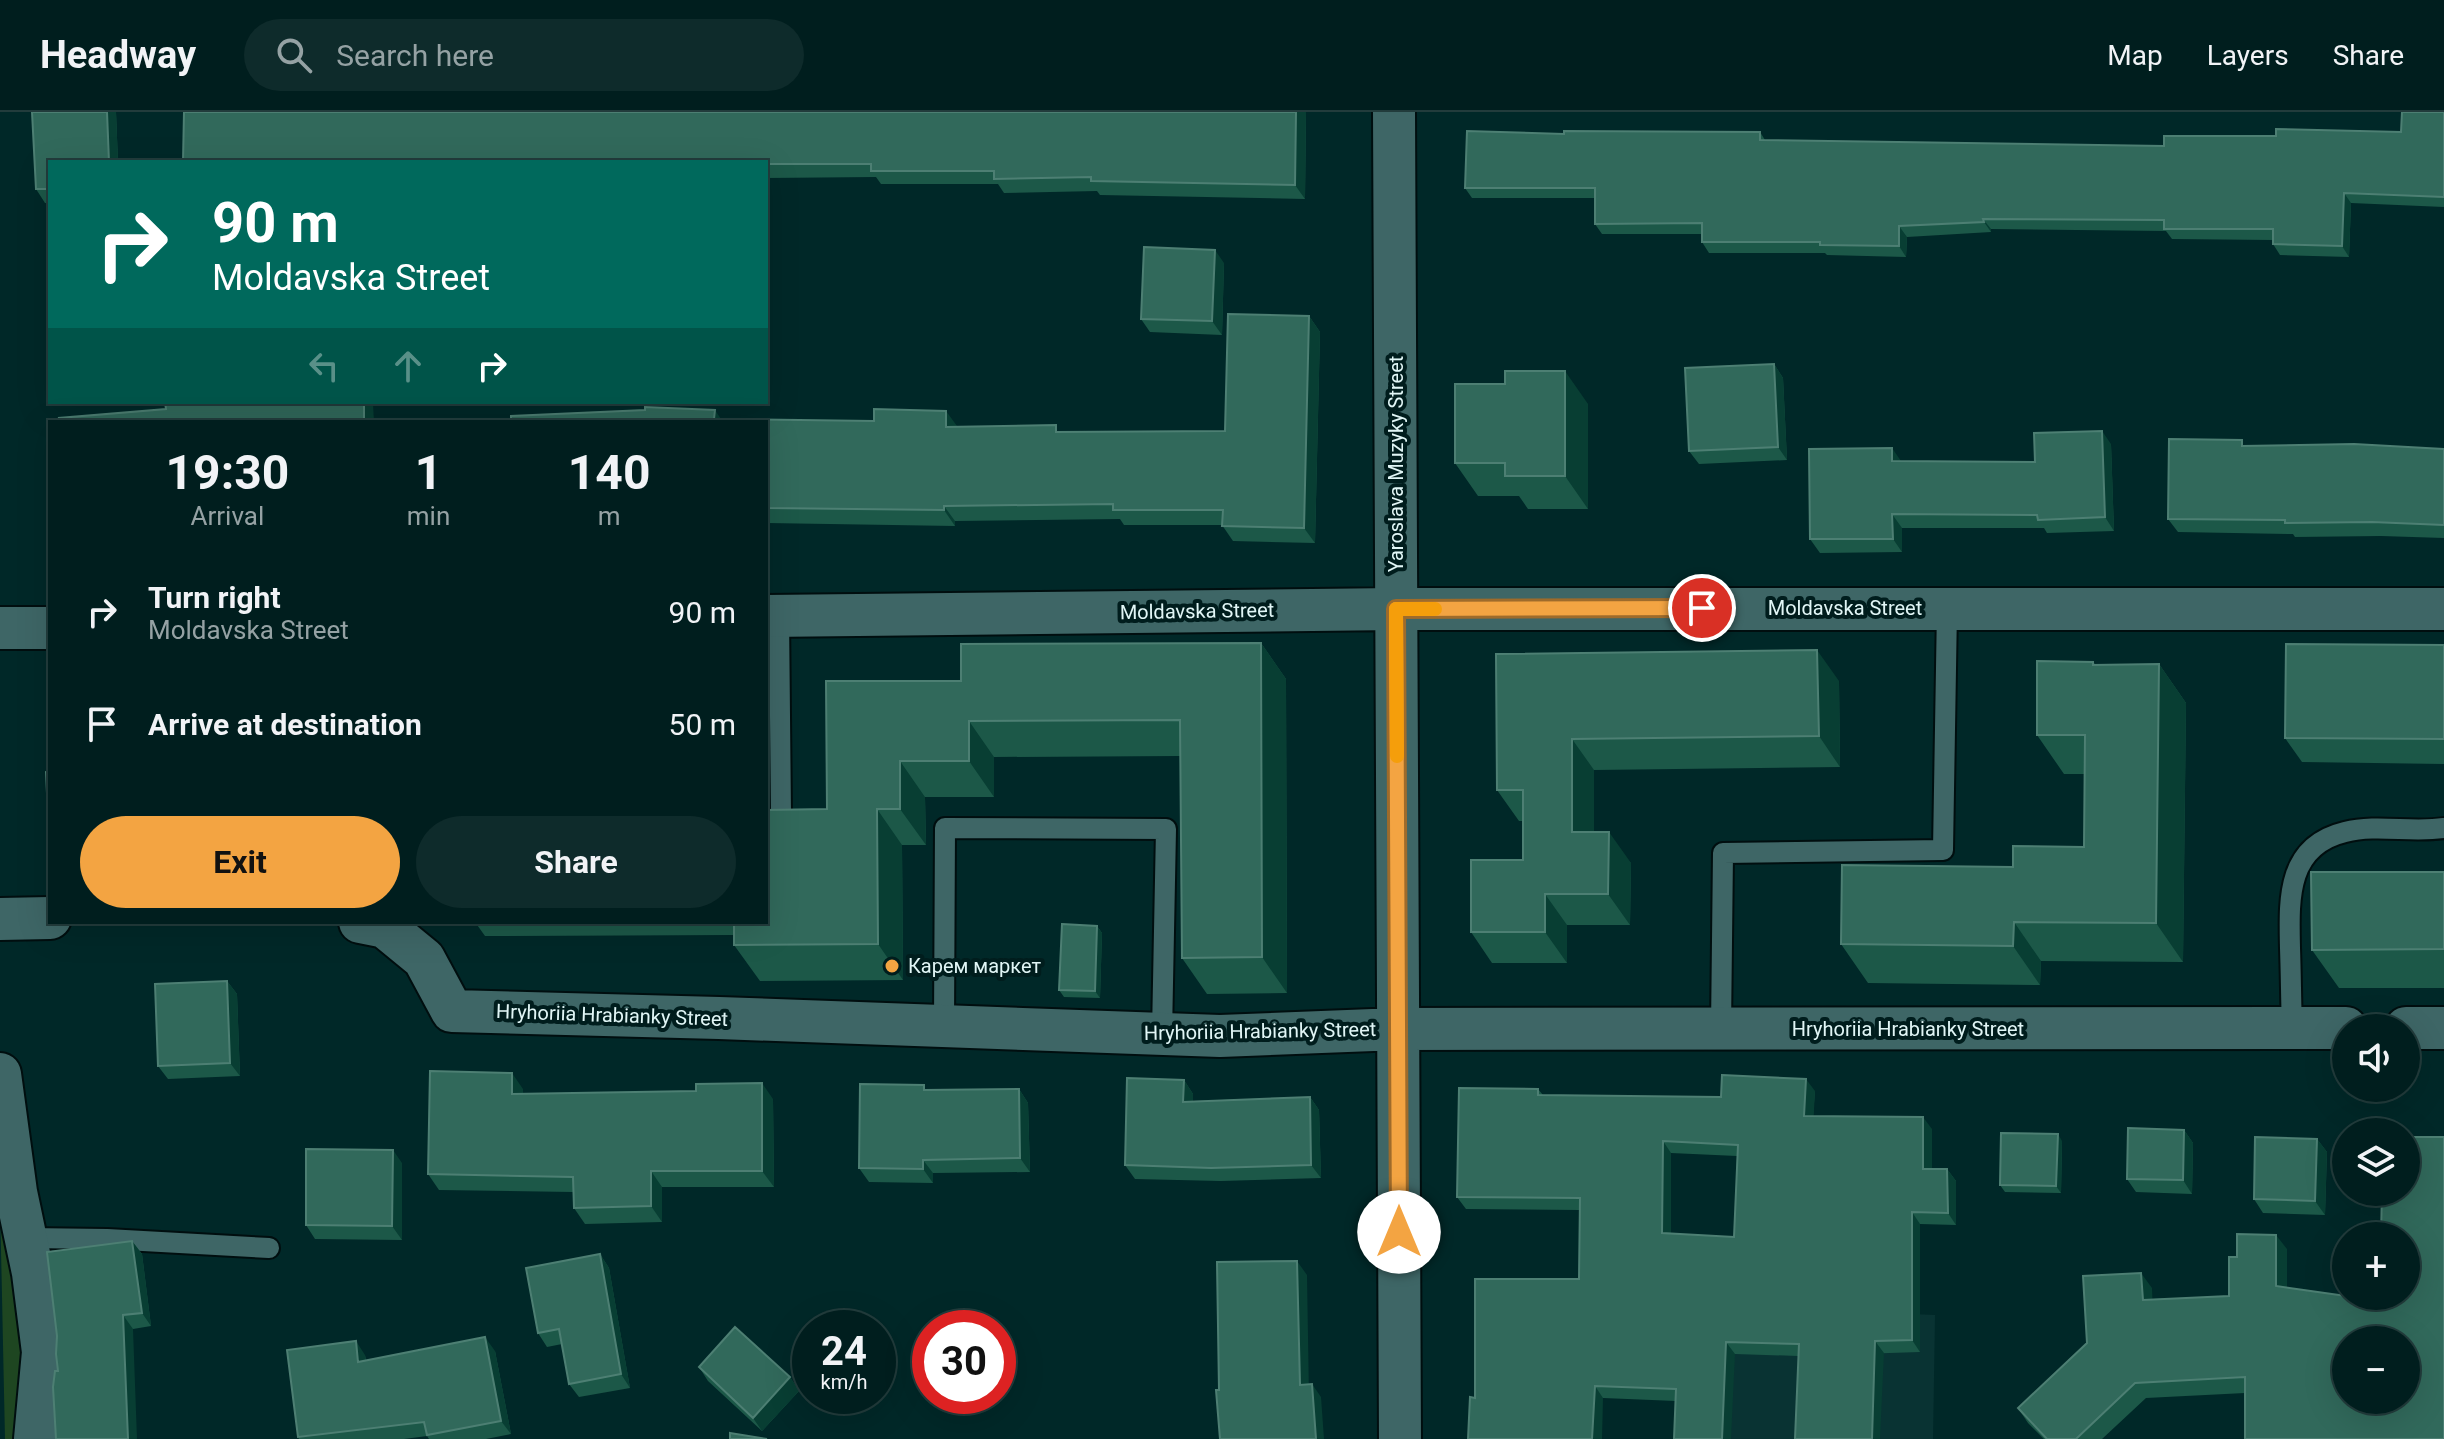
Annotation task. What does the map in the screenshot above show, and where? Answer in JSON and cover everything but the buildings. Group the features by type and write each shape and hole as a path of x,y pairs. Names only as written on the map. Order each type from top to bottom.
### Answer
{"street":[{"name":"Yaroslava Muzyky Street","path":"1394,112 1400,1439"},
{"name":"Moldavska Street","path":"772,616 1396,609 2444,609"},
{"path":"0,628 48,628"},
{"path":"0,919 48,918"},
{"name":"Hryhoriia Hrabianky Street","path":"370,924 385,927 424,959 452,1011 1220,1036 1399,1029 2332,1028"},
{"path":"2420,1028 2444,1028"},
{"path":"0,1074 43,1352 35,1439"}],"lane":[{"path":"1721,1029 1723,853 1943,850 1947,608"},
{"path":"772,616 781,815"},
{"path":"944,1026 945,828 1166,829 1162,1034"},
{"path":"2292,1028 2289,904 2294,876 2301,863 2321,842 2348,831 2444,828"},
{"path":"26,1238 269,1248"}],"shaded area":[{"path":"1683,1304 1935,1315 1933,1439 1679,1439"}],"green space":[{"path":"0,1201 27,1353 19,1439 5,1439"}],"slow traffic":[{"path":"1397,756 1396,609 1435,609"}],"place":[{"name":"Карем маркет","path":"892,966"}],"route":[{"path":"1399,1232 1396,609 1702,608"}]}
